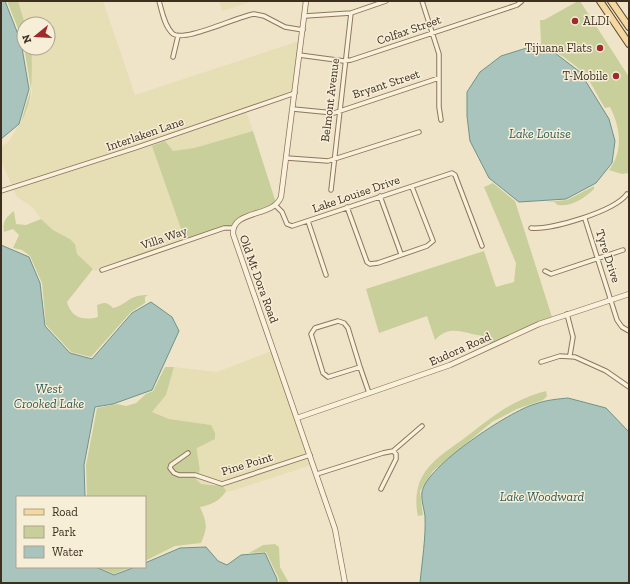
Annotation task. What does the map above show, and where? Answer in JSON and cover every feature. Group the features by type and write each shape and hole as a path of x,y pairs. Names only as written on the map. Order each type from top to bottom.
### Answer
{"main road":[{"path":"600,1 629,44"},
{"path":"611,1 629,28"}],"street":[{"path":"159,1 169,29 173,34 178,36 193,34 254,14 264,16 285,27 303,30"},
{"path":"276,206 280,201 283,190 306,1"},
{"path":"304,16 351,13 383,1"},
{"path":"422,1 439,54 439,107 441,120"},
{"name":"Colfax Street","path":"299,55 344,61 356,59 522,2"},
{"name":"Belmont Avenue","path":"330,190 344,61 351,13"},
{"path":"173,57 178,36"},
{"name":"Bryant Street","path":"293,109 334,113 439,78"},
{"name":"Interlaken Lane","path":"1,191 295,94"},
{"path":"287,158 317,162 333,160 419,132"},
{"name":"Lake Louise Drive","path":"276,206 288,225 292,226 452,173 455,175 482,246"},
{"path":"347,207 367,262 370,264 427,246 433,241 412,187"},
{"path":"531,228 585,219 623,199 627,194"},
{"path":"380,196 401,254"},
{"name":"Old Mt Dora Road","path":"276,206 240,220 233,228 234,241 310,455 334,529 344,583"},
{"name":"Tyre Drive","path":"585,219 617,320 622,327 629,331"},
{"path":"308,221 326,275"},
{"name":"Villa Way","path":"102,270 224,228 233,228"},
{"path":"545,271 551,274 623,250"},
{"name":"Eudora Road","path":"297,418 450,365 539,324 629,294"},
{"path":"567,314 573,336 570,355"},
{"path":"360,367 331,377 324,375 311,332 315,328 338,321 344,322 360,367 369,393"},
{"path":"541,362 560,356 570,355 606,371 629,387"},
{"path":"316,474 393,451 422,426"},
{"path":"381,489 396,459 396,454 393,451"},
{"name":"Pine Point","path":"188,453 171,465 170,468 174,474 195,475 222,484 310,455"}],"shaded area":[{"path":"18,1 103,1 135,95 299,41 292,95 246,111 253,131 194,148 173,151 186,243 95,271 77,254 75,244 70,239 53,230 41,219 32,207 17,197 1,161 1,147 9,141 27,112 32,94 32,56 56,56 56,16 23,16"},
{"path":"219,1 254,1 222,11"},
{"path":"272,351 311,465 225,492 219,484 201,484 196,479 200,463 196,457 197,448 202,446 211,425 169,419 152,412 166,395 174,367 217,372"}],"green space":[{"path":"7,1 18,1 23,16 16,16 16,24"},
{"path":"580,1 629,77 629,173 622,174 609,170 614,162 619,147 616,122 610,107 605,108 585,75 569,61 555,52 541,47 526,47 525,43 541,44 540,20 544,20"},
{"path":"25,56 32,56 31,86 31,88"},
{"path":"30,91 25,113 21,122"},
{"path":"253,131 276,203 236,220 232,226 186,243 152,146 165,141 173,151 194,148"},
{"path":"493,183 515,201 552,317 491,344 484,336 458,331 446,332 435,340 427,316 379,333 366,289 484,251 496,287 514,282 516,263 484,187"},
{"path":"594,186 594,189 582,199 568,205 558,205 554,202 546,202 567,200"},
{"path":"14,211 16,224 26,225 41,219 53,230 70,239 75,244 77,254 93,269 67,302 75,315 88,319 98,317 97,305 106,303 113,308 136,296 148,295 145,297 145,303 131,312 91,357 71,352 46,325 42,283 30,256 22,250 13,248 19,235 13,229 4,232 5,220"},
{"path":"165,367 174,367 166,395 152,412 169,419 211,425 215,433 215,439 197,448 200,468 196,479 201,484 223,486 226,491 215,502 200,507 206,525 201,543 175,546 146,560 146,496 87,496 86,465 97,408 117,404 126,406 136,403 146,394 153,391"},
{"path":"546,391 547,396 543,400 517,409 492,422 433,471 420,491 423,515 418,516 416,501 418,486 425,471 434,461 501,411 521,400"},
{"path":"275,544 279,547 280,567 289,583 279,583 279,579 266,552 249,553 263,545"},
{"path":"100,568 129,568 114,574"}],"water":[{"path":"1,1 5,1 16,29 16,56 23,56 29,89 19,124 1,139"},
{"name":"Lake Louise","path":"533,46 555,53 580,72 609,119 615,141 612,163 596,183 566,199 519,202 489,178 470,141 467,116 467,92 480,72 501,56"},
{"name":"West Crooked Lake","path":"1,245 29,257 40,283 45,326 70,353 92,359 132,313 151,302 172,317 179,331 152,390 113,404 95,407 84,465 85,496 16,496 16,568 98,568 114,575 132,568 146,568 146,563 180,548 206,547 218,561 227,565 241,555 265,553 277,579 277,583 1,583"},
{"name":"Lake Woodward","path":"568,398 606,408 629,432 629,583 420,583 425,524 422,492 427,481 438,468 453,455 489,428 507,417 539,403"}],"place":[{"name":"ALDI","path":"575,21"},
{"name":"Tijuana Flats","path":"600,48"},
{"name":"T-Mobile","path":"616,76"}]}
